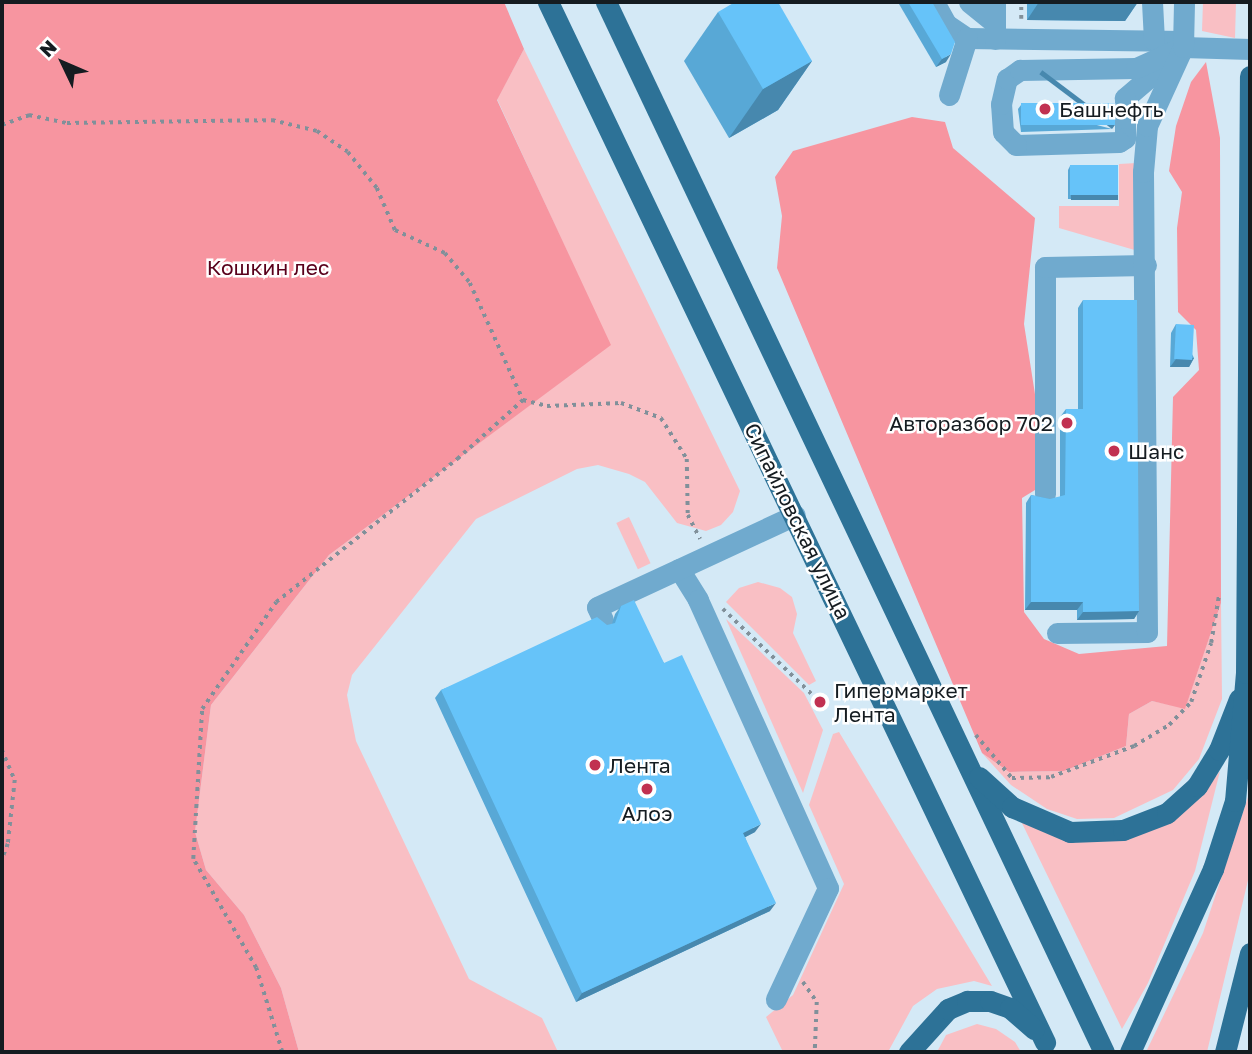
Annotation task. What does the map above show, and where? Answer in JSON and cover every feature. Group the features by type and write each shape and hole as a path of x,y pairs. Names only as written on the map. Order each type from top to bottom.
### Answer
{"main road":[{"name":"Сипайловская улица","path":"548,2 1047,1047"},
{"path":"606,2 1104,1052"},
{"path":"1130,1052 1213,869 1235,801 1246,673 1250,76"},
{"path":"971,770 1012,807 1070,832 1123,830 1167,813 1197,786 1219,750 1246,673"},
{"path":"1225,1052 1250,953"},
{"path":"909,1052 948,1009 967,1002 990,1001 1010,1008 1047,1047"}],"street":[{"path":"934,2 946,24 967,37 995,31 1154,40 1250,49"},
{"path":"969,2 995,31"},
{"path":"995,2 995,31"},
{"path":"1152,2 1154,40"},
{"path":"1057,634 1147,632 1146,265 1143,172 1147,126 1184,44 1184,2"},
{"path":"949,95 967,37"},
{"path":"1184,44 1125,98 1125,138 1119,142 1016,145 1003,132 1001,104 1007,79 1020,70 1136,68 1184,44"},
{"path":"1045,494 1045,267 1146,265"},
{"path":"603,620 597,607 795,515"},
{"path":"679,569 698,600 828,888 776,999"}],"path":[{"path":"1021,2 1021,27"},
{"path":"2,125 29,115 67,122 272,120 317,131 355,161 377,188 395,230 444,253 470,283 523,400"},
{"path":"523,400 547,406 621,403 661,418 687,459 688,515 708,555"},
{"path":"282,1052 256,968 193,859 202,709 276,602 457,459 523,400"},
{"path":"970,726 1012,778 1051,777 1133,746 1169,725 1191,702 1212,643 1219,594"},
{"path":"698,600 725,610 820,702"},
{"path":"2,750 15,780 8,844 2,860"},
{"path":"791,966 817,1002 815,1052"}],"shaded area":[{"path":"1203,2 1236,2 1235,38 1202,31"},
{"path":"524,49 740,491 733,512 721,525 706,531 677,523 645,482 629,474 598,465 577,469 476,519 352,675 347,695 356,741 469,979 542,1018 558,1052 299,1052 281,988 244,915 206,870 195,832 211,705 329,555 610,345 497,99"},
{"path":"1137,163 1138,251 1059,228 1059,206 1119,206 1119,164"},
{"path":"629,517 651,563 638,569 616,523"},
{"path":"758,582 780,588 792,597 797,614 793,633 816,681 809,685 726,602 739,588"},
{"path":"1221,603 1222,699 1199,759 1173,790 1114,818 1077,819 1047,809 1011,785 982,753 1009,772 1064,771 1126,746 1129,714 1152,701 1185,708"},
{"path":"726,619 804,693 823,730 803,793"},
{"path":"839,732 992,986 974,981 937,989 913,1006 888,1052 783,1052 766,1017 793,995 844,884 809,805 833,734"},
{"path":"1220,771 1195,871 1148,983 1122,1029 1019,817 1079,840 1203,794"},
{"path":"1250,791 1250,872 1207,1052 1146,1052 1203,933"},
{"path":"977,1024 996,1029 1015,1042 1021,1052 937,1052 946,1035"}],"green space":[{"name":"Кошкин лес","path":"2,2 504,2 524,49 497,100 611,345 329,555 211,705 195,832 206,870 244,915 281,988 299,1052 2,1052"},
{"path":"1206,62 1220,138 1221,603 1185,709 1152,701 1129,714 1126,746 1064,771 1009,772 982,753 777,268 782,216 775,177 793,151 912,117 945,122 953,148 1035,218 1024,324 1037,407 1035,490 1022,498 1024,612 1044,639 1079,654 1167,646 1173,397 1199,370 1196,330 1178,312 1177,228 1182,192 1169,171 1176,126 1191,82"}],"building":[{"path":"735,2 778,2 812,61 763,89 718,12"},
{"path":"908,2 932,2 955,42 951,54 942,59"},
{"path":"1021,103 1115,103 1115,125 1021,125"},
{"path":"1070,165 1118,165 1118,195 1070,195"},
{"path":"1083,300 1137,300 1139,611 1083,612 1083,602 1031,602 1031,495 1050,499 1065,495 1066,409 1083,409"},
{"path":"1176,324 1194,325 1192,360 1174,359"},
{"name":"Лента","path":"634,600 664,663 682,655 761,824 743,833 776,903 582,993 441,690 597,617 607,625 615,623 621,606"}],"place":[{"name":"Башнефть","path":"1045,109"},
{"name":"Авторазбор 702","path":"1067,423"},
{"name":"Шанс","path":"1114,451"},
{"name":"Гипермаркет Лента","path":"820,702"},
{"name":"Лента","path":"595,765"},
{"name":"Алоэ","path":"647,789"}]}
